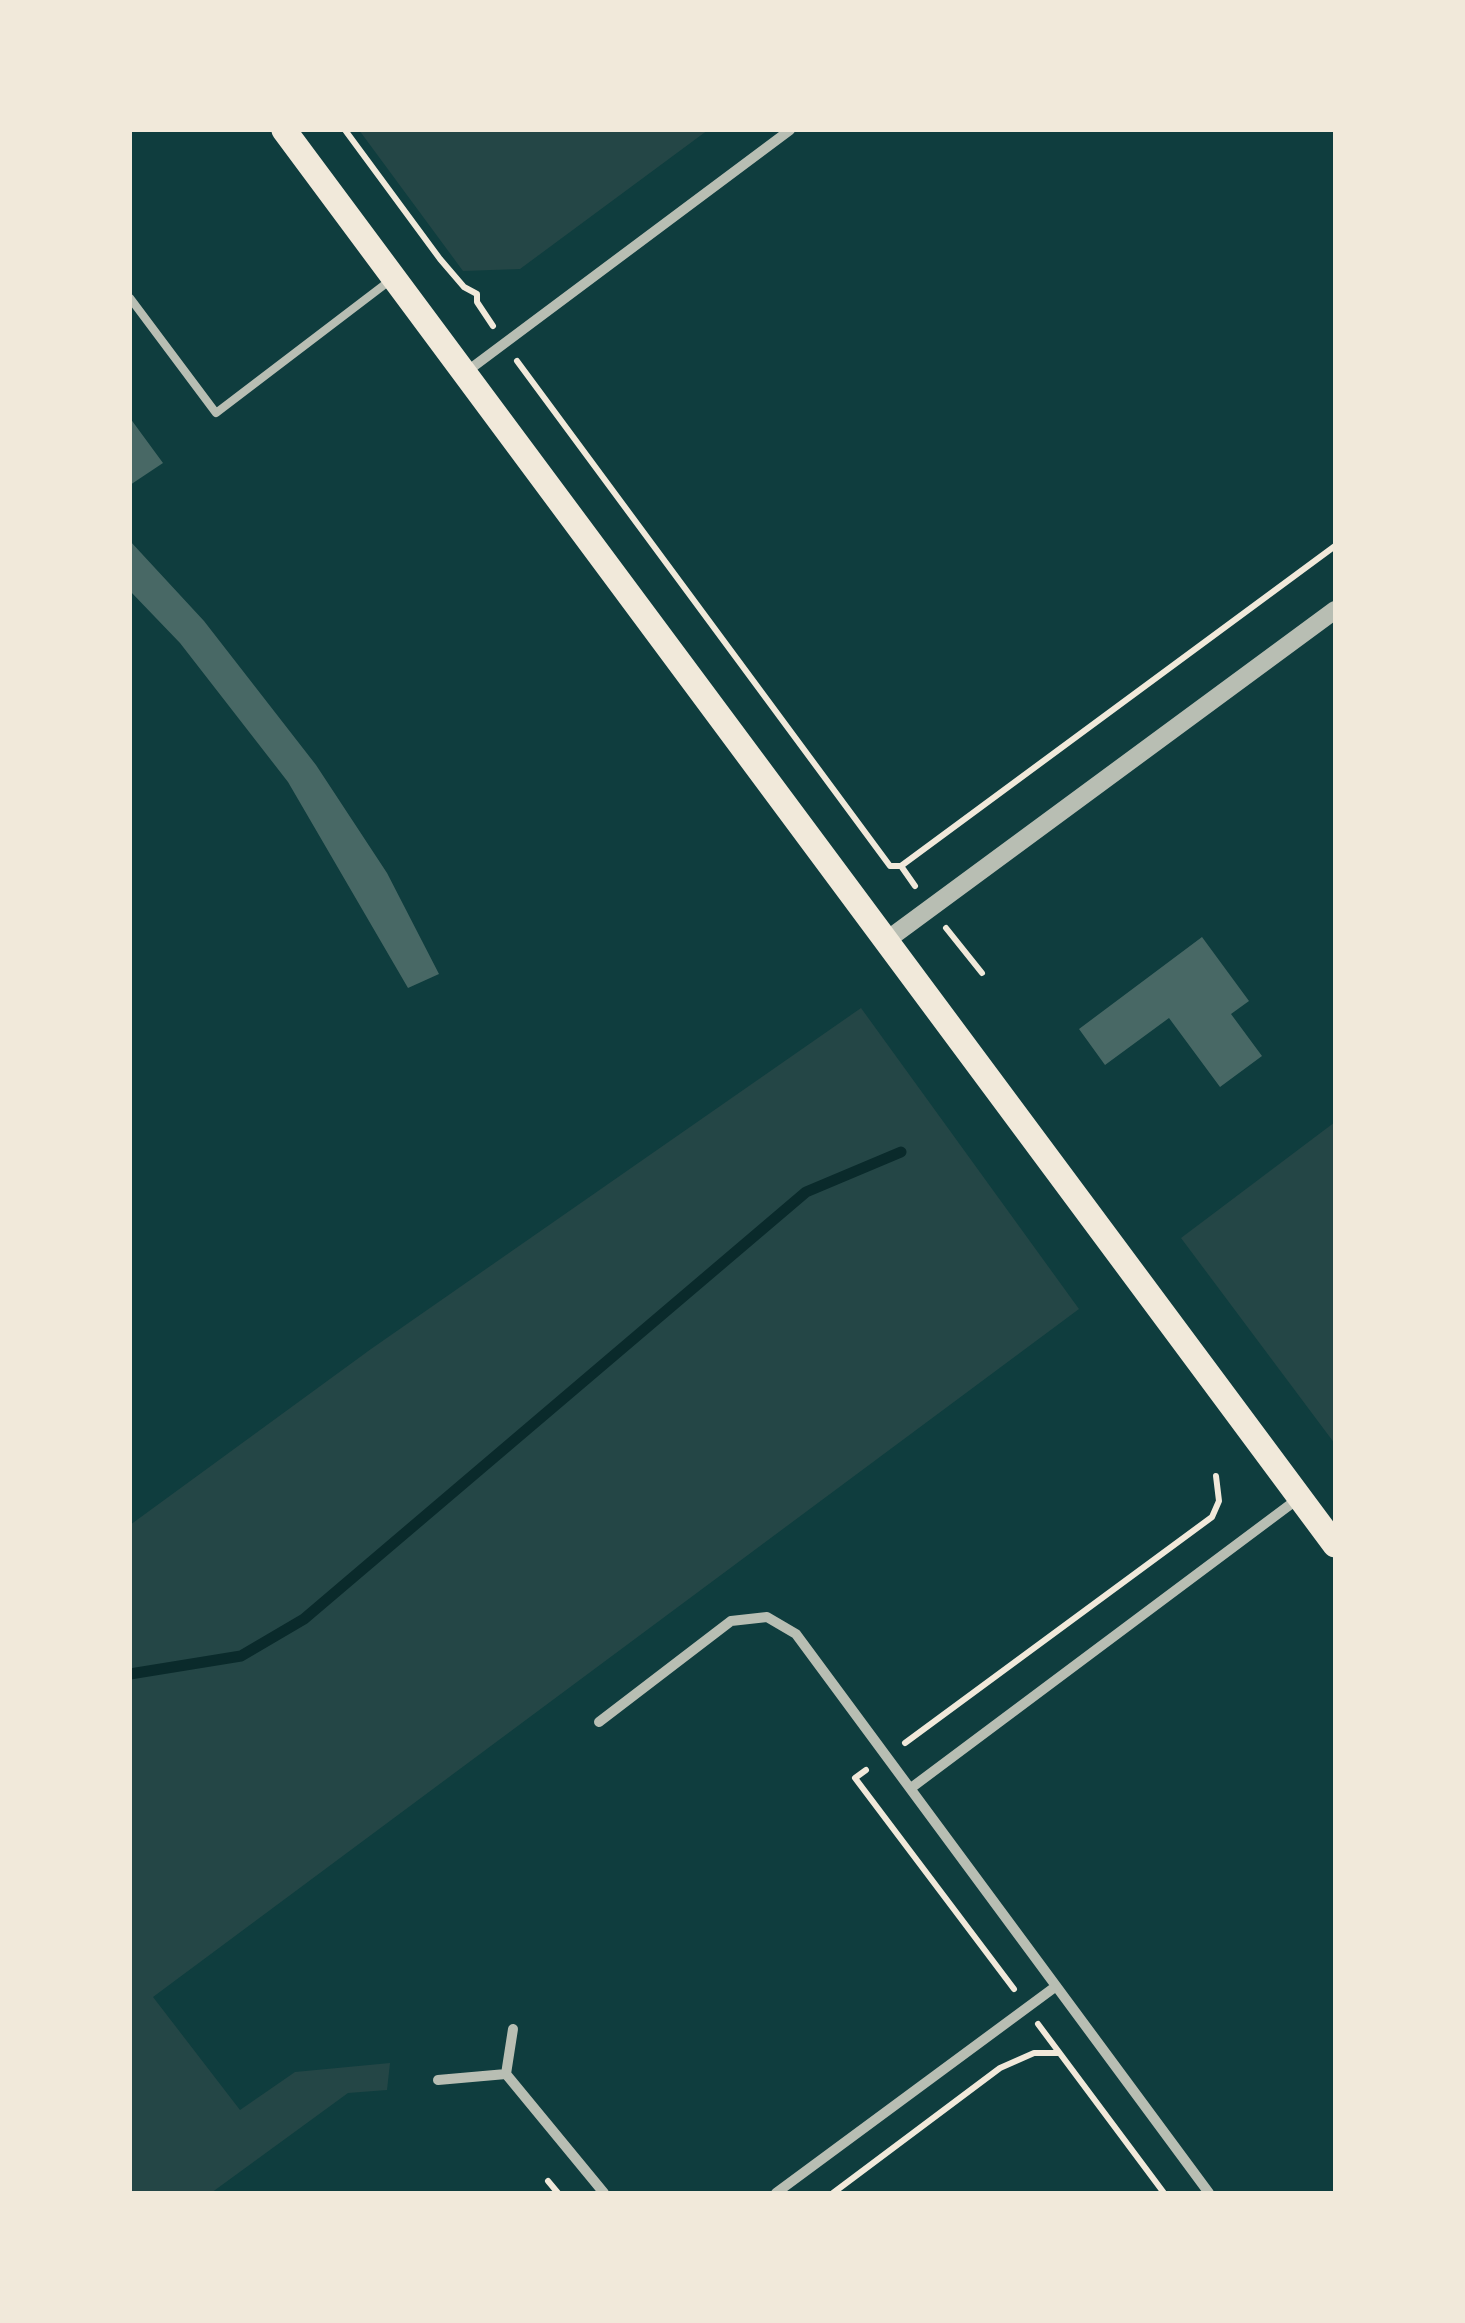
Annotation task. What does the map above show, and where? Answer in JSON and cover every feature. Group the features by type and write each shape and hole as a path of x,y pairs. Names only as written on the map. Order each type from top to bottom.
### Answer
{"main road":[{"path":"284,130 1335,1545"}],"street":[{"path":"464,374 790,130"},
{"path":"888,940 1335,610"},
{"path":"911,1788 1300,1498"},
{"path":"599,1722 732,1621 768,1617 796,1634 1209,2193"},
{"path":"776,2193 1056,1987"},
{"path":"512,2029 506,2074 604,2193"},
{"path":"438,2080 506,2074"}],"lane":[{"path":"130,298 216,414 394,278"}],"path":[{"path":"345,130 440,259 464,287 477,294 476,302 505,343 890,866 901,866 1335,546"},
{"path":"1164,2193 856,1778 1212,1517 1219,1501 1216,1476"},
{"path":"833,2193 1000,2068 1034,2053 1059,2052"},
{"path":"548,2181 558,2193"}],"shaded area":[{"path":"359,130 708,130 520,269 463,271"},
{"path":"861,1008 1079,1309 153,1997 240,2110 295,2072 390,2063 387,2090 348,2093 211,2193 130,2193 130,1525 371,1349"},
{"path":"1335,1122 1335,1444 1181,1238"}],"building":[{"path":"130,418 163,463 130,485"},
{"path":"130,541 204,621 316,765 387,873 439,974 408,988 288,782 180,643 130,591"},
{"path":"1202,937 1249,1001 1231,1014 1262,1056 1220,1087 1169,1018 1105,1065 1079,1029"}],"waterway":[{"path":"130,1674 241,1656 304,1619 806,1192 901,1152"}]}
